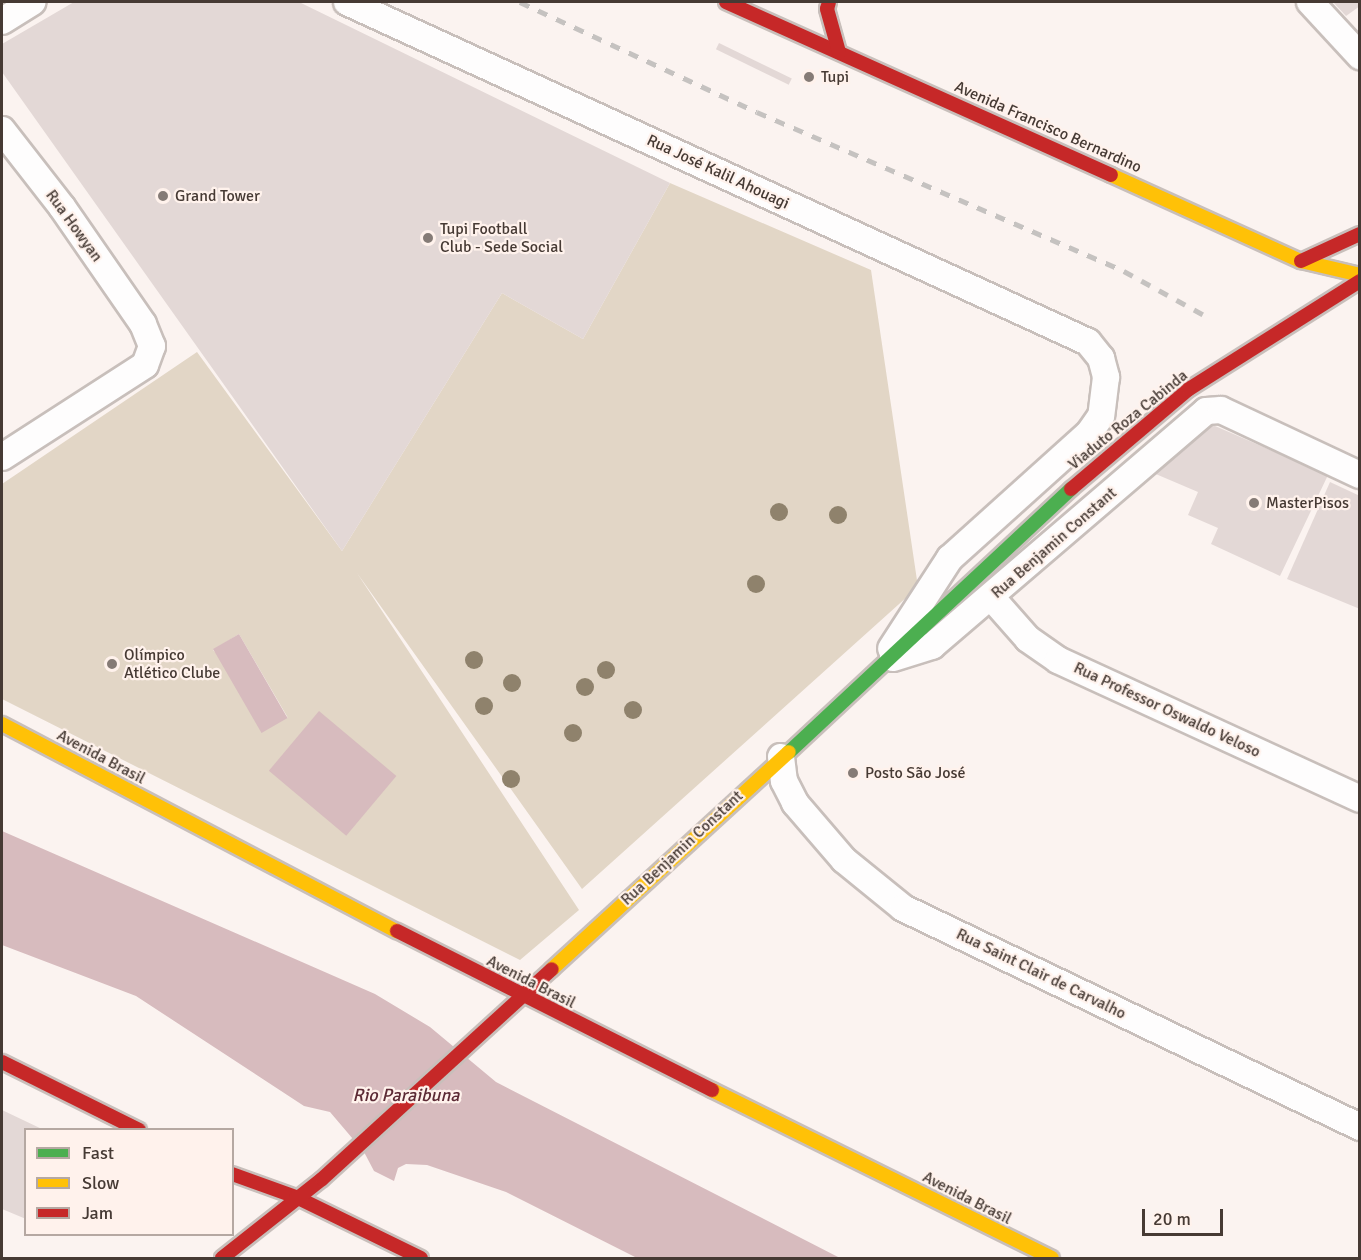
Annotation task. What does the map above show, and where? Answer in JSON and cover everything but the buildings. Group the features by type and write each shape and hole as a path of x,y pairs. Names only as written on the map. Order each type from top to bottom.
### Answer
{"main road":[{"name":"Avenida Francisco Bernardino","path":"726,2 1300,261 1359,275"},
{"path":"830,2 827,9 839,52"},
{"path":"1300,261 1359,234"},
{"name":"Viaduto Roza Cabinda","path":"989,561 1189,389 1359,281"},
{"path":"1313,311 1359,301"},
{"name":"Rua Benjamin Constant","path":"296,1197 322,1179 780,757 887,663 989,561"},
{"name":"Avenida Brasil","path":"2,724 521,996 1052,1258"},
{"path":"2,1062 136,1128"},
{"path":"234,1175 296,1197 421,1258"},
{"path":"222,1258 296,1197"}],"street":[{"path":"2,21 32,2"},
{"name":"Rua José Kalil Ahouagi","path":"347,2 1088,342"},
{"path":"1310,2 1359,56"},
{"name":"Rua Howyan","path":"2,130 62,207 142,324 152,346 145,365 2,457"},
{"name":"Rua Benjamin Constant","path":"887,663 902,627 950,558 1089,433 1101,416 1106,377 1101,358 1088,342"},
{"name":"Rua Benjamin Constant","path":"887,663 932,646 1206,411 1221,410 1359,475"},
{"name":"Rua Professor Oswaldo Veloso","path":"991,597 1028,639 1058,660 1359,799"},
{"name":"Rua Saint Clair de Carvalho","path":"780,757 784,781 795,803 844,860 903,908 1359,1127"}],"shaded area":[{"path":"670,183 871,270 918,587 582,889 357,573 579,910 520,960 2,699 2,484 197,352 342,551 502,293 583,339","holes":["239,634 288,718 213,650"]}],"water":[{"path":"239,634 288,718 262,733 213,649"},
{"path":"319,711 396,776 346,836 269,771"},
{"name":"Rio Paraibuna","path":"2,831 375,994 430,1027 496,1082 840,1258 637,1258 506,1192 427,1165 406,1164 398,1168 394,1181 374,1171 364,1152 330,1112 304,1106 136,996 2,945"}],"railway":[{"path":"520,2 757,112 1124,271 1206,316"}],"traffic: fast":[{"path":"789,752 1071,489"}],"traffic: slow":[{"path":"1111,175 1301,261 1360,275"},
{"path":"2,724 397,931"},
{"path":"552,969 789,752"},
{"path":"712,1090 1052,1258"}],"traffic: jam":[{"path":"726,2 1111,175"},
{"path":"829,2 827,9 839,52"},
{"path":"1301,261 1360,234"},
{"path":"1071,489 1189,389 1360,281"},
{"path":"397,931 712,1090"},
{"path":"222,1258 322,1179 552,969"},
{"path":"2,1062 135,1128"},
{"path":"234,1175 296,1197 421,1258"}],"place":[{"name":"Tupi","path":"809,77"},
{"name":"Grand Tower","path":"163,196"},
{"name":"Tupi Football Club - Sede Social","path":"428,238"},
{"name":"MasterPisos","path":"1254,503"},
{"name":"Olímpico Atlético Clube","path":"112,664"},
{"name":"Posto São José","path":"853,773"}]}
